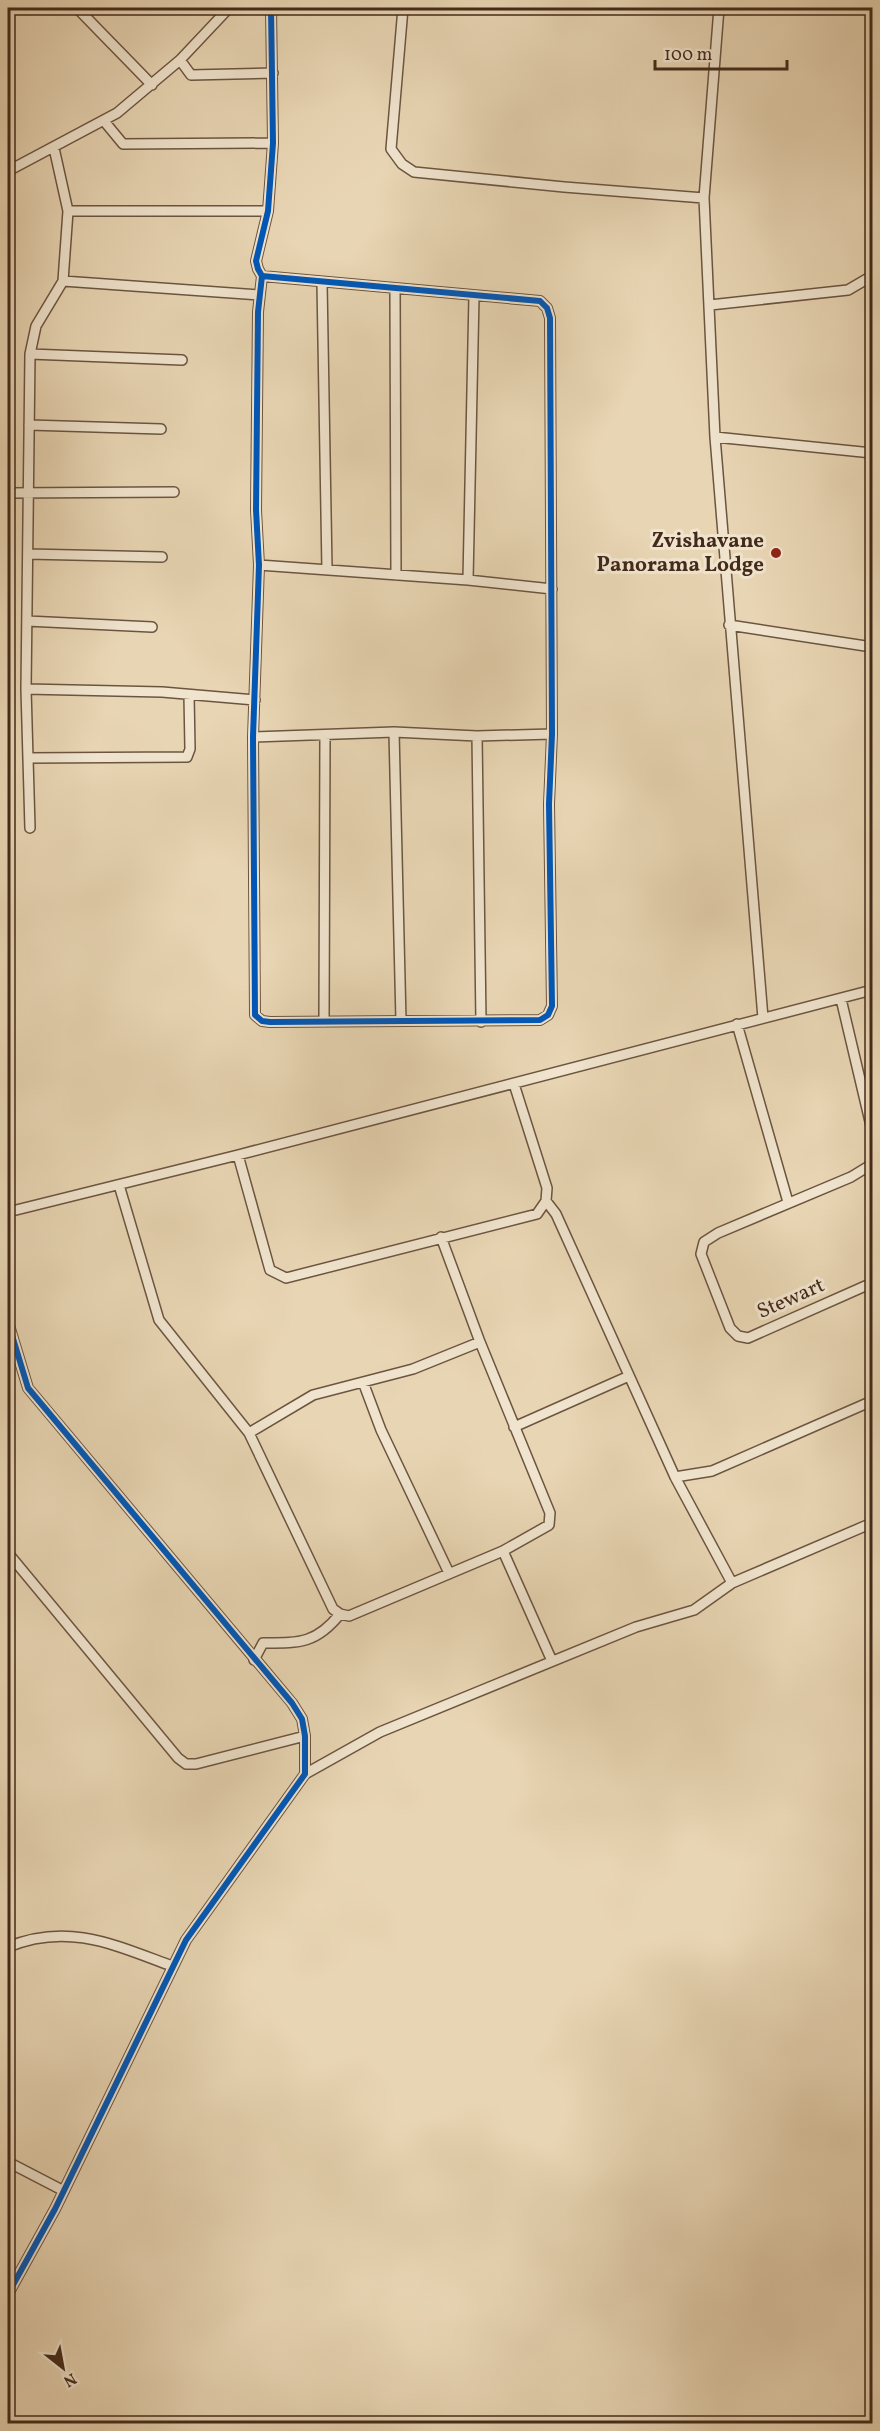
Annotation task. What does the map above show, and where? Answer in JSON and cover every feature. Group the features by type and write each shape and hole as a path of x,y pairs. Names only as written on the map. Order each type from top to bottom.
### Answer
{"street":[{"path":"77,8 152,85"},
{"path":"8,171 117,113 180,60 229,8"},
{"path":"262,276 540,301 547,308 550,318 552,589 550,653 552,734 549,804 552,1006 548,1015 540,1020 270,1022 262,1021 255,1015 253,737 259,565 256,510 259,295 262,276 256,261 268,211 273,143 271,8"},
{"path":"403,8 392,149 402,164 414,172 704,198"},
{"path":"719,8 704,198 715,437 763,1018"},
{"path":"180,60 191,75 273,73"},
{"path":"104,121 123,144 273,143"},
{"path":"30,828 26,689 30,354 36,326 63,281 68,211 54,148"},
{"path":"68,211 268,211"},
{"path":"710,305 848,290 873,276"},
{"path":"63,281 259,295"},
{"path":"322,283 327,570"},
{"path":"395,289 396,575"},
{"path":"468,580 474,296"},
{"path":"30,354 182,360"},
{"path":"29,425 162,429"},
{"path":"715,437 873,453"},
{"path":"8,493 174,492"},
{"path":"27,554 162,556"},
{"path":"259,565 468,580 552,589"},
{"path":"27,621 152,627"},
{"path":"729,625 873,647"},
{"path":"26,689 162,692 255,700"},
{"path":"28,758 187,757 190,749 189,695"},
{"path":"253,737 394,732 477,736 552,734"},
{"path":"394,732 401,1021"},
{"path":"324,1022 325,735"},
{"path":"477,736 481,1022"},
{"path":"8,1212 238,1155 873,990"},
{"path":"841,999 873,1130"},
{"path":"738,1024 788,1202 851,1177 869,1166 873,1160"},
{"path":"238,1155 270,1270 286,1278 537,1214 546,1201 547,1188 514,1084"},
{"path":"119,1185 159,1320 249,1433 333,1609 349,1616 503,1551 549,1525 550,1514 480,1342 441,1237"},
{"path":"546,1201 556,1214 675,1477 732,1583"},
{"name":"Stewart","path":"788,1202 718,1233 704,1242 701,1254 730,1328 738,1336 748,1338 873,1283"},
{"path":"8,1322 28,1388 292,1703 302,1719 305,1736 305,1774"},
{"path":"249,1433 313,1395 413,1369 480,1342"},
{"path":"514,1427 629,1376"},
{"path":"363,1382 381,1430 449,1573"},
{"path":"675,1477 712,1471 873,1401"},
{"path":"8,2294 64,2192 186,1940 305,1774 380,1732 636,1627 694,1610 732,1583 873,1523"},
{"path":"503,1551 552,1661"},
{"path":"8,1553 164,1741 186,1764 196,1764 305,1736"},
{"path":"254,1660 263,1643 300,1643 327,1630 340,1614"},
{"path":"8,1947 28,1939 75,1935 99,1939 172,1966"},
{"path":"8,2162 64,2192"}],"cycle path":[{"path":"262,276 258,312 256,510 259,565 253,737 255,1015 262,1021 270,1022 540,1020 548,1015 552,1006 549,804 552,734 550,318 547,308 540,301 262,276 256,261 268,211 273,143 271,8"},
{"path":"8,1322 28,1388 292,1703 302,1719 305,1736 305,1774 186,1940 55,2209 8,2294"}],"place":[{"name":"Zvishavane Panorama Lodge","path":"776,553"}]}
